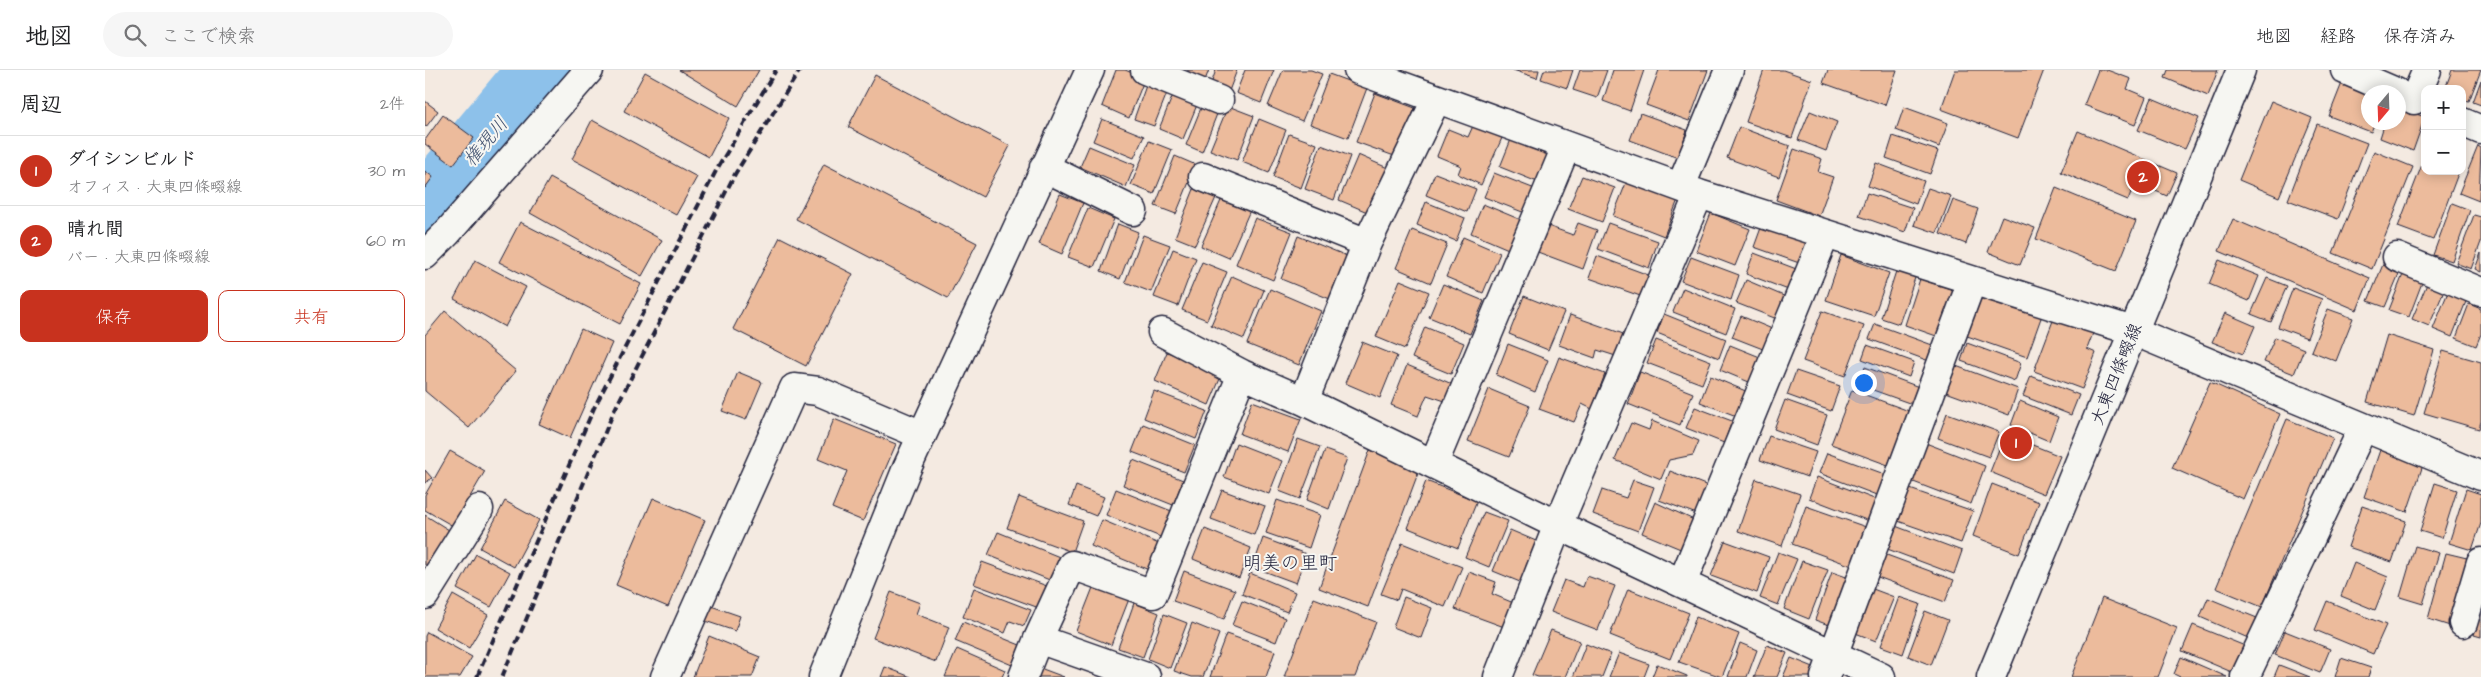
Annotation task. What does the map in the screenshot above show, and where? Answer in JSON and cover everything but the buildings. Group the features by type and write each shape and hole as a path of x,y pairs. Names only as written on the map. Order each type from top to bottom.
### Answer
{"street":[{"path":"425,255 447,233 589,70"},
{"path":"823,677 922,435 1090,70"},
{"path":"1145,70 1219,100"},
{"path":"1358,70 1435,100 1690,190 1825,235 2133,332 2481,476"},
{"path":"1498,677 1690,190 1729,70"},
{"name":"大東四條畷線","path":"1991,677 2241,70"},
{"path":"2345,70 2408,98 2427,70"},
{"path":"1304,401 1367,242 1435,100"},
{"path":"2466,124 2481,130"},
{"path":"1434,463 1566,147"},
{"path":"1044,167 1133,211"},
{"path":"1203,177 1367,242"},
{"path":"1682,582 1825,235"},
{"path":"2397,257 2481,292"},
{"path":"1830,666 1972,281"},
{"path":"1162,332 1242,374 1304,401 1366,433 1434,463 1559,525 1682,582 1830,666 1881,677"},
{"path":"1023,677 1072,565 1153,594 1242,374"},
{"path":"665,677 794,388 818,391 922,435"},
{"path":"2245,677 2363,428"},
{"path":"425,595 479,509"},
{"path":"2463,623 2481,562"},
{"path":"1039,639 1146,677"}],"waterway":[{"name":"権現川","path":"425,213 544,70"}],"railway":[{"path":"477,677 594,408 717,169 776,70"},
{"path":"502,677 614,411 735,174 800,70"}],"place":[{"name":"晴れ間","path":"2143,177"},
{"name":"ダイシンビルド","path":"2016,443"}],"district":[{"name":"明美の里町","path":"1290,562"}]}
